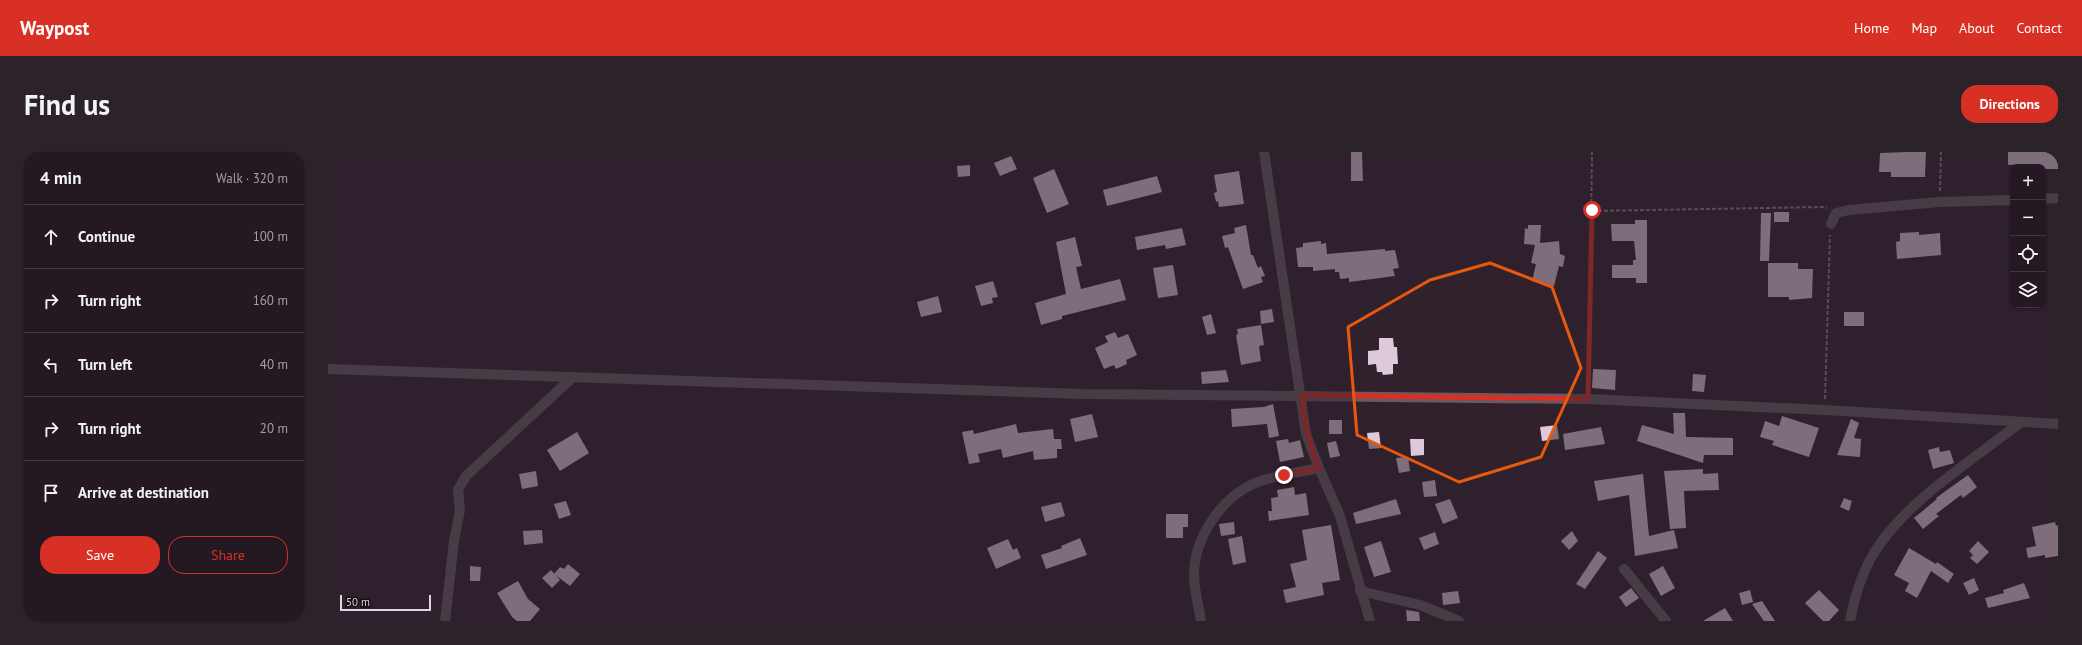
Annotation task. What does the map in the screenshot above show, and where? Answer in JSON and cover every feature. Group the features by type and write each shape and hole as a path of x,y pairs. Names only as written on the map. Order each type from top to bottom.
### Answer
{"street":[{"path":"1264,152 1302,395 1306,434 1340,516 1360,591 1370,621"},
{"path":"2046,199 2058,198"},
{"path":"1831,224 1836,213 1843,210 1939,202 2010,200"},
{"path":"328,370 1090,394 1588,399 1825,410 2058,424"},
{"path":"446,621 454,541 460,510 458,490 466,476 573,377"},
{"path":"1850,621 1854,600 1863,574 1880,544 1898,523 1945,480 2021,422"},
{"path":"1201,621 1194,576 1197,555 1204,535 1215,517 1235,496 1255,483 1319,468"},
{"path":"1624,569 1666,621"},
{"path":"1360,591 1420,605 1459,621"}],"path":[{"path":"1588,399 1592,152"},
{"path":"1939,202 1941,152"},
{"path":"1592,210 1822,207 1830,212 1831,224 1825,410"}],"highlighted area":[{"path":"1490,263 1552,287 1581,368 1541,457 1459,482 1357,435 1348,327 1430,280"}],"building":[{"path":"1351,152 1362,152 1363,181 1351,181"},
{"path":"1926,152 1925,177 1891,177 1891,172 1879,172 1880,153"},
{"path":"2008,152 2058,152 2058,169 2046,169 2046,164 2008,165"},
{"path":"1011,156 1017,169 1000,176 994,163"},
{"path":"970,165 970,176 958,177 957,166"},
{"path":"1054,169 1069,204 1047,213 1033,178"},
{"path":"1239,171 1244,204 1219,207 1214,193 1217,192 1214,175"},
{"path":"1157,176 1162,192 1107,206 1103,190"},
{"path":"1774,212 1789,212 1789,222 1774,222"},
{"path":"1761,213 1771,213 1769,261 1760,261"},
{"path":"1635,220 1647,220 1647,283 1636,283 1636,278 1612,278 1612,265 1633,265 1633,260 1636,260 1634,241 1612,241 1611,224 1635,224"},
{"path":"1246,225 1251,255 1253,255 1258,268 1261,266 1265,276 1261,277 1263,282 1243,289 1228,247 1225,248 1222,236 1235,233 1234,228"},
{"path":"1528,225 1541,225 1540,243 1559,241 1560,254 1565,256 1563,267 1559,266 1554,286 1532,281 1536,264 1531,263 1535,245 1524,244 1525,228 1528,229"},
{"path":"1182,228 1186,245 1166,249 1165,245 1137,250 1135,237"},
{"path":"1919,232 1919,235 1940,233 1941,255 1897,259 1896,242 1900,241 1900,233"},
{"path":"1075,237 1082,266 1076,267 1081,289 1120,279 1126,300 1062,316 1062,319 1041,325 1035,303 1066,294 1056,242"},
{"path":"1321,241 1321,244 1326,243 1327,254 1385,249 1385,251 1395,250 1399,268 1393,269 1395,276 1349,282 1349,278 1340,279 1339,272 1335,272 1335,269 1313,271 1313,267 1298,267 1296,248 1303,247 1303,243"},
{"path":"1768,263 1798,263 1798,269 1813,269 1812,298 1789,300 1789,297 1768,297"},
{"path":"1173,265 1178,295 1158,298 1153,268"},
{"path":"993,281 998,297 992,298 993,303 981,306 975,286"},
{"path":"938,296 942,312 921,317 917,302"},
{"path":"1272,309 1274,322 1261,324 1260,311"},
{"path":"1844,312 1864,312 1864,326 1844,326"},
{"path":"1211,314 1216,333 1207,335 1202,317"},
{"path":"1261,325 1264,345 1259,346 1261,361 1241,365 1236,335 1238,334 1237,329"},
{"path":"1115,332 1118,338 1128,334 1137,355 1126,360 1127,364 1116,369 1114,365 1104,369 1095,348 1108,342 1105,336"},
{"path":"1379,338 1393,338 1394,347 1397,347 1398,364 1393,364 1393,374 1383,375 1382,372 1377,372 1376,364 1368,365 1368,351 1379,350"},
{"path":"1593,369 1616,370 1615,390 1592,388"},
{"path":"1226,370 1229,382 1202,384 1201,372"},
{"path":"1693,374 1706,375 1704,392 1692,391"},
{"path":"1273,404 1279,436 1269,438 1267,424 1232,427 1231,409 1264,407"},
{"path":"1673,413 1685,413 1686,437 1733,438 1733,455 1704,455 1703,463 1637,441 1642,425 1674,434"},
{"path":"1092,414 1098,437 1075,442 1070,419"},
{"path":"1782,416 1819,428 1809,457 1772,445 1774,441 1760,437 1765,421 1779,426"},
{"path":"1851,419 1859,423 1854,438 1861,439 1860,457 1837,455"},
{"path":"1329,420 1342,420 1342,434 1329,434"},
{"path":"1016,424 1018,433 1053,429 1054,439 1061,439 1062,449 1057,449 1057,458 1034,460 1033,451 1003,458 1001,449 978,454 980,462 969,464 962,432 973,430 974,434"},
{"path":"1557,425 1559,439 1542,441 1540,427"},
{"path":"1601,427 1605,444 1565,450 1563,434"},
{"path":"577,432 589,453 560,471 547,450"},
{"path":"1379,432 1381,448 1369,449 1367,433"},
{"path":"1288,439 1289,443 1300,440 1304,457 1280,462 1276,441"},
{"path":"1410,439 1424,439 1424,455 1411,456"},
{"path":"1336,441 1340,456 1330,458 1327,443"},
{"path":"1939,447 1940,452 1950,450 1954,463 1933,469 1928,450"},
{"path":"1408,457 1410,471 1399,473 1396,458"},
{"path":"1703,469 1703,474 1718,473 1719,490 1684,491 1686,528 1670,529 1664,471"},
{"path":"536,471 538,486 522,489 519,474"},
{"path":"1643,474 1649,536 1674,530 1678,548 1635,556 1629,495 1598,501 1594,481"},
{"path":"1968,475 1977,487 1963,498 1961,495 1936,514 1939,516 1923,529 1914,518 1937,499 1936,498"},
{"path":"1435,480 1437,496 1424,497 1422,482"},
{"path":"1294,487 1295,495 1306,493 1309,515 1269,521 1268,511 1272,511 1271,498 1278,497 1277,490"},
{"path":"1844,498 1852,501 1849,511 1840,507"},
{"path":"1396,499 1401,514 1356,524 1353,513"},
{"path":"1450,499 1458,518 1443,524 1435,504"},
{"path":"566,501 571,515 559,519 554,504"},
{"path":"1061,502 1065,516 1045,522 1041,507"},
{"path":"1166,514 1188,514 1188,527 1183,527 1183,538 1166,538"},
{"path":"1234,522 1235,534 1221,536 1219,524"},
{"path":"2055,522 2056,526 2058,525 2058,556 2045,558 2045,555 2028,558 2026,548 2036,546 2032,527"},
{"path":"1331,525 1340,580 1322,583 1324,595 1286,603 1283,590 1296,587 1290,564 1307,560 1302,530"},
{"path":"542,530 543,543 524,545 523,531"},
{"path":"1572,531 1578,541 1569,550 1561,541"},
{"path":"1435,532 1439,544 1424,550 1419,538"},
{"path":"1242,536 1246,562 1233,565 1228,539"},
{"path":"1080,538 1087,555 1046,569 1041,555 1062,548 1061,546"},
{"path":"1008,539 1013,550 1017,548 1021,558 996,569 987,548"},
{"path":"1381,541 1391,572 1374,577 1364,547"},
{"path":"1978,541 1989,552 1977,564 1970,558 1973,555 1969,551"},
{"path":"1909,548 1936,564 1937,562 1954,574 1948,583 1931,571 1917,598 1905,591 1909,583 1894,575"},
{"path":"1598,551 1607,558 1585,589 1576,584"},
{"path":"568,564 580,574 570,586 554,574 560,567 564,569"},
{"path":"470,566 481,567 480,581 470,581"},
{"path":"1663,566 1675,588 1661,596 1649,574"},
{"path":"551,570 560,580 552,588 542,578"},
{"path":"1974,578 1979,590 1969,595 1963,583"},
{"path":"518,581 528,599 540,609 530,621 517,621 512,617 497,593"},
{"path":"2024,583 2030,598 1988,608 1985,598 2004,593 2003,590"},
{"path":"1631,588 1639,598 1626,607 1619,597"},
{"path":"1750,590 1753,602 1742,605 1739,593"},
{"path":"1819,590 1839,610 1829,621 1823,621 1805,603"},
{"path":"1458,591 1460,603 1443,605 1442,593"},
{"path":"1762,601 1775,621 1764,621 1752,604"},
{"path":"1725,608 1733,621 1703,621"},
{"path":"1406,610 1419,612 1420,621 1407,621"}],"route":[{"path":"1284,475 1319,468 1306,434 1302,395 1588,399 1592,210"}]}
